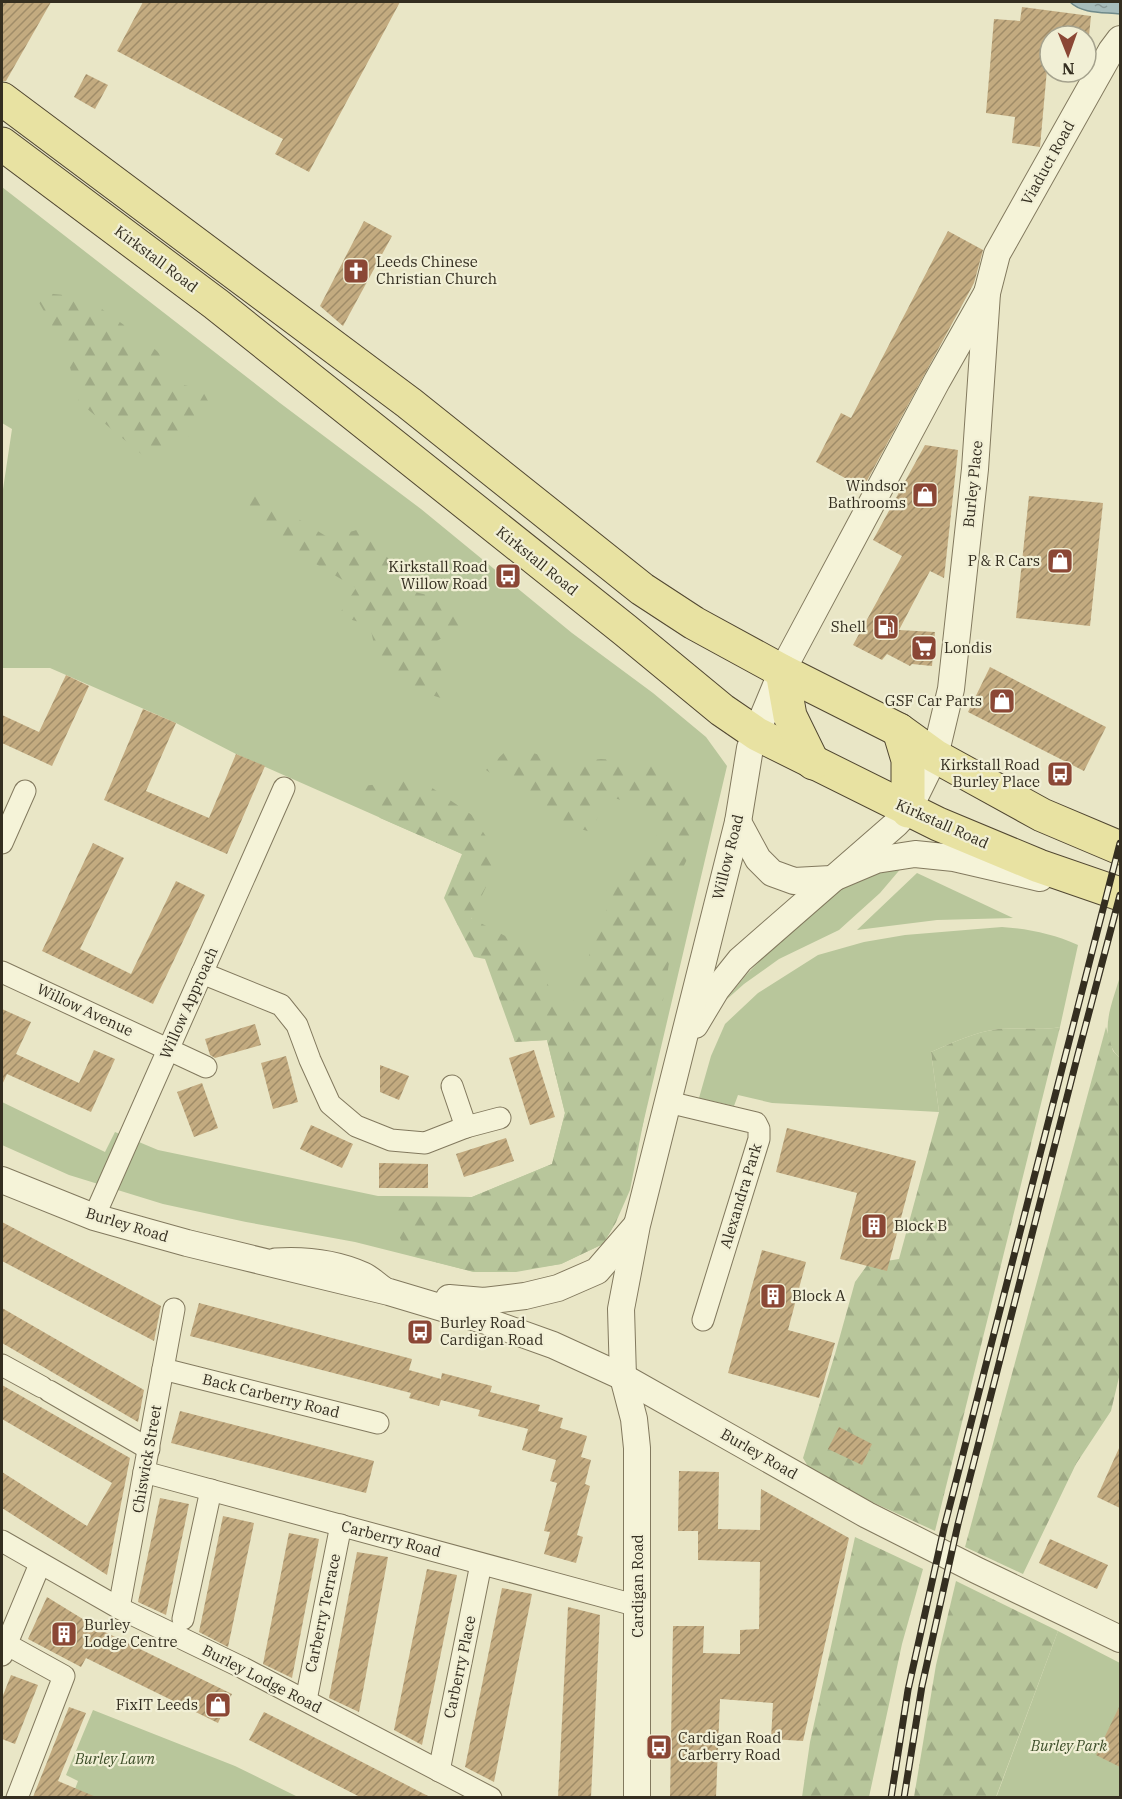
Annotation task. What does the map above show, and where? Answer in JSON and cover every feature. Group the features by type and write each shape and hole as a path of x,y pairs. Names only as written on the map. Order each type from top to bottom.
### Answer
{"main road":[{"path":"2,99 409,403 642,589 694,623 782,672 899,730 935,756 1042,814 1083,834 1120,848"},
{"name":"Kirkstall Road","path":"2,144 216,304 722,710 757,734 908,811 1039,866 1120,895"},
{"path":"782,672 790,716 813,763"},
{"path":"899,730 908,760 908,811"}],"street":[{"name":"Viaduct Road","path":"987,293 997,254 1111,51 1120,39"},
{"path":"782,672 937,381 987,293"},
{"name":"Burley Place","path":"908,811 935,756 951,689 975,469 987,293"},
{"path":"937,381 953,379 965,381 981,389"},
{"name":"Willow Road","path":"623,1377 621,1310 637,1225 738,822 750,747 782,672"},
{"name":"Willow Approach","path":"94,1217 284,788"},
{"path":"2,843 25,791"},
{"name":"Willow Road","path":"683,1046 716,990 740,960 908,811"},
{"path":"738,822 758,859 772,873 794,881 831,879 876,860 915,854 954,858 1120,895"},
{"name":"Willow Avenue","path":"2,972 206,1067"},
{"path":"202,973 281,1005 297,1025 330,1104 356,1126 391,1140 425,1143 466,1127 500,1118"},
{"path":"452,1086 466,1127"},
{"name":"Alexandra Park","path":"668,1102 756,1123 759,1129 759,1139 703,1320"},
{"name":"Burley Road","path":"2,1180 94,1217 389,1292 486,1321 554,1345 623,1377 867,1515 1120,1639"},
{"path":"389,1292 484,1301 525,1296 558,1288 597,1271 637,1225"},
{"name":"Chiswick Street","path":"119,1608 174,1310"},
{"path":"2,1365 149,1449"},
{"name":"Back Carberry Road","path":"163,1370 378,1423"},
{"name":"Cardigan Road","path":"623,1377 634,1419 637,1448 637,1797"},
{"name":"Carberry Road","path":"144,1472 638,1606"},
{"path":"183,1618 211,1490"},
{"name":"Carberry Terrace","path":"306,1700 341,1526"},
{"name":"Burley Lodge Road","path":"2,1542 119,1608 306,1700 491,1797"},
{"name":"Carberry Place","path":"439,1770 481,1563"},
{"path":"17,1797 64,1676 4,1649 40,1564"}],"green space":[{"path":"2,187 280,403 421,509 572,633 653,693 706,737 727,766 643,1124 630,1190 603,1244 561,1264 516,1272 474,1272 355,1242 163,1204 69,1175 2,1145 2,1102 105,1152 115,1132 158,1150 378,1196 472,1197 552,1164 565,1113 547,1040 515,1042 485,933 464,910 469,857 236,754 176,723 50,668 2,668 2,496 12,429 2,423"},
{"path":"33,292 85,297 124,325 129,341 148,346 157,352 167,380 202,390 213,410 177,449 145,457 79,402 65,348"},
{"path":"251,490 329,538 360,529 396,566 411,591 455,602 460,627 432,644 446,683 444,699 394,683 378,665 370,625 338,616 356,588 301,555 233,503"},
{"path":"511,746 565,763 601,759 669,764 706,820 678,878 669,963 643,1124 616,1222 603,1244 561,1264 508,1272 474,1272 409,1255 378,1196 472,1197 552,1164 565,1113 547,1040 515,1042 485,959 474,957 444,898 462,854 380,818 355,787 419,779 472,815 500,858 471,918 532,950 566,1024 597,932 622,874 658,847 652,809 607,796 591,832 570,826 486,770"},
{"path":"903,866 880,893 839,930 779,959 726,1000 778,942 847,883 869,873"},
{"path":"917,873 1013,918 937,920 857,930"},
{"path":"1002,927 1041,933 1078,945 1060,1027 989,1030 931,1052 939,1112 772,1103 738,1095 734,1106 699,1098 711,1056 725,1024 758,993 818,955 864,942 905,935"},
{"path":"1120,976 1120,1058 1109,1040 1108,1019"},
{"path":"1060,1027 935,1531 872,1502 809,1468 803,1458 855,1282 868,1264 899,1259 939,1112 931,1052 989,1030"},
{"path":"1106,1027 1113,1051 1120,1058 1120,1373 1111,1411 1076,1464 1023,1574 965,1547"},
{"path":"855,1537 923,1569 902,1644 869,1797 802,1797 810,1742"},
{"path":"956,1581 1058,1631 996,1797 914,1797 936,1665"},
{"name":"Burley Park","path":"1058,1631 1120,1663 1120,1797 996,1798"},
{"name":"Burley Lawn","path":"93,1710 235,1766 298,1797 72,1797 78,1781 66,1775"}],"water":[{"path":"1070,2 1120,2 1120,14 1087,11"}],"building":[{"path":"2,2 51,2 6,81 2,81"},
{"path":"143,2 400,2 309,172 275,154 283,139 117,51"},
{"path":"1022,7 1091,16 1090,24 1038,24 1038,84 1046,84 1040,147 1012,143 1015,117 986,113 994,19 1020,21"},
{"path":"86,74 108,85 95,109 74,97"},
{"name":"Leeds Chinese Christian Church","path":"364,221 392,236 343,326 320,306"},
{"path":"948,231 983,250 974,283 863,488 816,462 841,413 851,418"},
{"path":"925,445 958,450 944,578 930,571 899,630 935,632 932,666 912,664 910,666 887,654 882,660 853,645 902,556 873,540"},
{"name":"P & R Cars","path":"1029,496 1103,503 1090,626 1016,618"},
{"path":"990,667 1106,727 1084,771 968,712"},
{"path":"66,675 89,686 52,766 2,743 2,715 39,732"},
{"path":"143,709 176,723 146,791 209,818 236,754 265,766 227,854 104,800"},
{"path":"93,843 124,858 80,949 131,974 176,881 205,895 153,1004 42,951"},
{"path":"2,1009 31,1022 16,1054 79,1083 94,1050 115,1059 91,1112 7,1074 2,1085"},
{"path":"255,1024 261,1045 215,1058 210,1055 205,1039"},
{"path":"534,1050 555,1117 530,1125 509,1058"},
{"path":"286,1056 298,1102 273,1109 261,1063"},
{"path":"380,1065 409,1076 399,1100 380,1092"},
{"path":"202,1083 218,1128 194,1137 177,1092"},
{"path":"311,1125 353,1144 342,1168 300,1149"},
{"name":"Block B","path":"787,1128 916,1161 887,1271 840,1259 857,1193 776,1172"},
{"path":"506,1138 514,1161 464,1177 456,1154"},
{"path":"379,1163 428,1164 428,1188 379,1188"},
{"path":"2,1222 161,1306 154,1341 2,1261"},
{"name":"Block A","path":"762,1250 806,1262 788,1330 835,1343 819,1398 728,1373"},
{"path":"199,1303 412,1359 409,1370 441,1379 442,1373 492,1386 490,1392 540,1405 538,1411 563,1418 560,1428 587,1436 581,1457 591,1460 585,1484 590,1486 577,1535 583,1537 576,1563 544,1554 550,1532 544,1531 557,1483 550,1481 556,1460 522,1450 528,1429 478,1416 480,1410 441,1400 439,1406 409,1398 411,1393 190,1336"},
{"path":"2,1308 144,1390 138,1422 2,1343"},
{"path":"2,1385 130,1458 107,1575 2,1508 2,1472 87,1526 112,1483 2,1419"},
{"path":"180,1411 374,1461 366,1493 171,1443"},
{"path":"839,1427 872,1444 862,1465 828,1449"},
{"path":"1120,1446 1120,1508 1097,1497"},
{"path":"679,1471 719,1472 718,1529 760,1530 761,1489 849,1538 803,1741 771,1739 773,1703 720,1699 716,1797 670,1797 673,1626 704,1626 703,1653 740,1654 740,1630 759,1629 760,1562 698,1560 698,1531 678,1531"},
{"path":"160,1498 189,1504 166,1615 138,1602"},
{"path":"223,1516 254,1523 228,1647 199,1632"},
{"path":"289,1533 319,1539 292,1678 263,1664"},
{"path":"1050,1539 1108,1565 1097,1589 1039,1563"},
{"path":"357,1552 388,1557 359,1712 329,1698"},
{"path":"427,1569 457,1575 422,1745 394,1730"},
{"path":"502,1588 532,1594 494,1782 465,1767"},
{"path":"47,1597 99,1629 232,1694 218,1723 86,1658 81,1667 28,1639"},
{"path":"568,1607 600,1615 591,1797 558,1797"},
{"path":"11,1675 38,1685 15,1744 2,1739 2,1698"},
{"path":"1120,1705 1120,1767 1096,1755"},
{"path":"69,1707 86,1713 58,1781 96,1797 33,1797"},
{"path":"264,1712 430,1797 360,1797 249,1740"}],"railway":[{"path":"891,1798 908,1690 944,1528 1120,843"},
{"path":"904,1798 922,1686 958,1524 1120,895"}],"place":[{"name":"Leeds Chinese Christian Church","path":"356,271"},
{"name":"Windsor Bathrooms","path":"925,495"},
{"name":"P & R Cars","path":"1060,561"},
{"name":"Kirkstall Road Willow Road","path":"508,576"},
{"name":"Shell","path":"886,627"},
{"name":"Londis","path":"924,648"},
{"name":"GSF Car Parts","path":"1002,701"},
{"name":"Kirkstall Road Burley Place","path":"1060,774"},
{"name":"Block B","path":"874,1226"},
{"name":"Block A","path":"773,1296"},
{"name":"Burley Road Cardigan Road","path":"420,1332"},
{"name":"Burley Lodge Centre","path":"64,1634"},
{"name":"FixIT Leeds","path":"218,1705"},
{"name":"Cardigan Road Carberry Road","path":"659,1747"}]}
